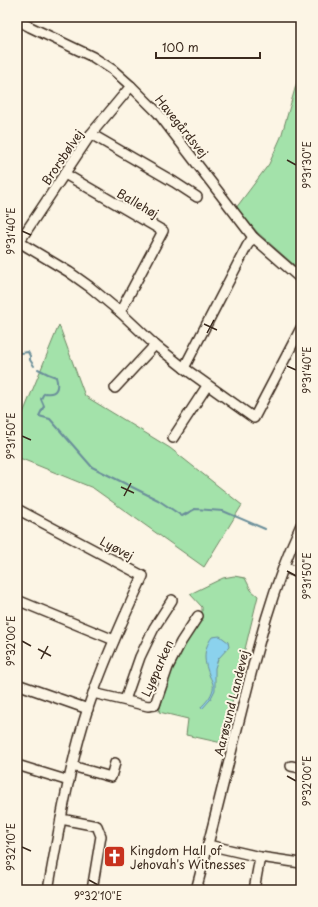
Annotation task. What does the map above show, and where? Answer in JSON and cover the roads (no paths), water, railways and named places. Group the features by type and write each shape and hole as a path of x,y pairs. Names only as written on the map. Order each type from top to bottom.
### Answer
{"street":[{"name":"Havegårdsvej","path":"17,20 93,57 113,70 131,86 158,113 253,237 301,279"},
{"name":"Brorsbølvej","path":"18,243 91,134 131,86"},
{"path":"91,134 197,197"},
{"name":"Ballehøj","path":"65,174 162,231 120,312"},
{"path":"184,368 253,237"},
{"path":"18,243 69,272 90,287 120,312 155,345 207,386 254,418 301,328"},
{"path":"115,388 155,345"},
{"path":"173,438 207,386"},
{"name":"Lyøvej","path":"17,509 143,576 114,640 88,709 72,766 48,890"},
{"name":"Aarøsund Landevej","path":"196,890 264,623 301,525"},
{"path":"284,567 301,574"},
{"path":"17,600 114,640"},
{"name":"Lyøparken","path":"125,700 140,657 154,628 172,600"},
{"name":"Lyøparken","path":"93,693 148,706 155,705 168,667 181,642 198,616"},
{"path":"17,684 88,709"},
{"path":"72,766 112,777 115,763"},
{"path":"17,765 69,781"},
{"path":"292,766 301,768"},
{"path":"61,819 97,826 101,836 92,890"},
{"path":"208,845 260,857 301,863"},
{"path":"254,890 260,857"}],"water":[{"path":"220,636 228,642 229,647 218,659 215,668 215,690 210,700 202,709 201,707 210,697 213,688 213,683 206,666 205,652 212,637"}],"waterway":[{"path":"17,352 28,352 30,360 34,366"},
{"path":"38,369 56,377 57,384 55,391 52,393 45,393 43,395 41,399 44,406 39,416 50,419 92,467 158,500 182,516 195,509 223,511 265,529"}],"place":[{"name":"Kingdom Hall of Jehovah's Witnesses","path":"114,857"}]}
